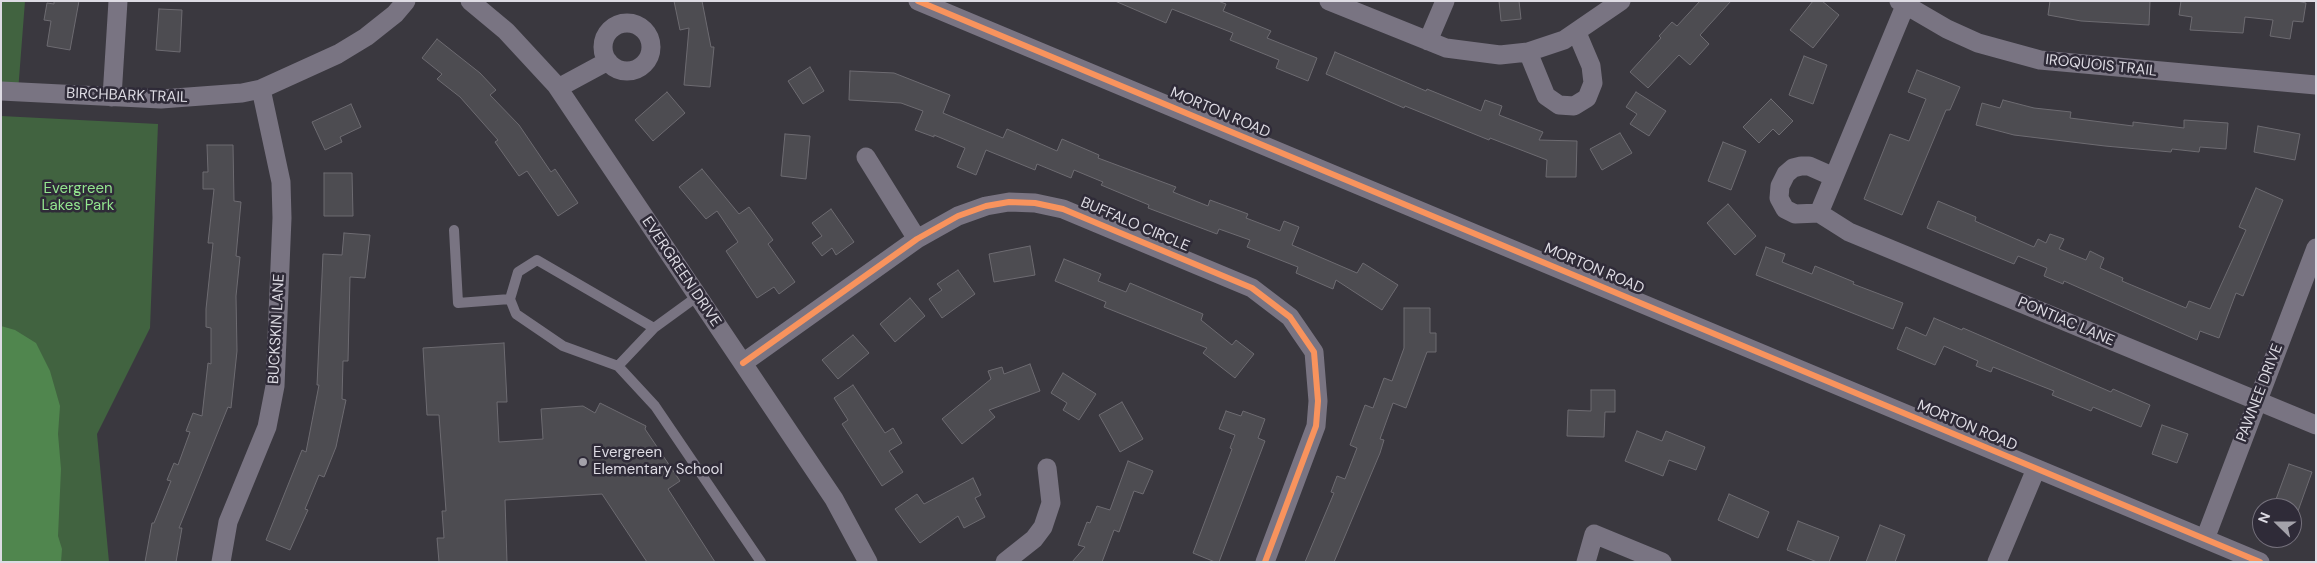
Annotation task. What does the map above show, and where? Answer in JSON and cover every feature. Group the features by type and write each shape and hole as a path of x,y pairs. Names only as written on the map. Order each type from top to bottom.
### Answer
{"street":[{"path":"112,97 118,1"},
{"name":"BIRCHBARK TRAIL","path":"1,91 191,99 261,89 338,54 366,37 395,14 406,1"},
{"name":"EVERGREEN DRIVE","path":"470,1 506,31 558,88 834,500 868,562"},
{"name":"MORTON ROAD","path":"918,1 2260,562"},
{"path":"1329,1 1446,48 1472,53 1500,55 1528,52 1564,40 1577,33 1621,1"},
{"path":"1428,41 1445,1"},
{"path":"1834,177 1809,166 1793,168 1786,174 1780,186 1779,198 1785,209 1795,214 1819,213 1834,177 1902,4"},
{"name":"IROQUOIS TRAIL","path":"1902,4 1947,29 1978,43 2040,60 2316,85"},
{"path":"1528,52 1546,96 1559,105 1574,106 1587,98 1593,83 1592,66 1577,33"},
{"path":"558,88 608,61"},
{"name":"BUCKSKIN LANE","path":"221,562 228,522 266,427 275,386 282,218 281,182 261,89"},
{"path":"866,157 917,239"},
{"name":"BUFFALO CIRCLE","path":"743,363 917,239 958,216 986,206 1009,202 1035,203 1062,208 1252,288 1280,308 1299,328 1314,352 1318,401 1312,439 1266,562"},
{"name":"PONTIAC LANE","path":"1819,213 1849,232 2316,425"},
{"name":"PAWNEE DRIVE","path":"2206,539 2316,248"},
{"path":"1005,562 1024,548 1043,527 1051,502 1047,468"},
{"path":"1996,562 2036,469"},
{"path":"1586,562 1594,534 1662,562"}],"lane":[{"path":"454,230 458,304 510,298"},
{"path":"654,328 537,260 518,272 510,298 516,314 563,346 618,366 655,406 761,562"},
{"path":"618,366 654,328 698,296"}],"green space":[{"path":"1,1 25,1 18,92 1,91"},
{"name":"Evergreen Lakes Park","path":"1,116 158,124 150,328 97,434 109,562 1,562"}],"shaded area":[{"path":"1,326 15,330 36,343 50,371 60,406 58,434 61,469 58,536 62,549 61,562 1,562"}],"building":[{"path":"54,1 79,1 70,50 47,46 51,21 44,20 47,3 54,4"},
{"path":"674,1 702,1 711,47 714,47 710,87 684,85 689,28 680,30"},
{"path":"1115,1 1218,1 1226,4 1223,11 1271,31 1267,38 1317,58 1308,81 1276,68 1279,60 1230,40 1233,33 1172,9 1166,23"},
{"path":"1499,1 1519,1 1521,19 1501,21"},
{"path":"1700,1 1731,1 1700,35 1709,44 1690,65 1679,55 1648,88 1630,72 1661,38 1659,36 1672,22 1677,26"},
{"path":"1813,1 1822,1 1839,15 1813,48 1790,30"},
{"path":"2050,1 2150,1 2149,25 2081,21 2048,15"},
{"path":"2181,1 2297,1 2306,3 2303,22 2293,21 2290,39 2270,36 2273,20 2245,17 2243,33 2190,30 2192,17 2179,15"},
{"path":"159,9 182,10 180,52 156,50"},
{"path":"437,39 480,73 496,90 490,95 519,125 551,172 555,169 578,203 558,216 527,171 519,176 495,142 498,140 460,97 437,79 442,74 422,58"},
{"path":"1335,52 1426,91 1427,89 1481,111 1485,100 1502,106 1499,115 1543,132 1539,140 1577,141 1576,177 1546,177 1547,160 1490,138 1489,140 1405,106 1404,108 1326,74"},
{"path":"1804,56 1827,65 1813,104 1789,95"},
{"path":"810,67 824,91 803,104 788,81"},
{"path":"1917,70 1960,87 1950,110 1946,110 1902,215 1864,199 1890,134 1909,141 1926,99 1908,92"},
{"path":"850,71 894,73 950,95 943,113 1003,138 1007,129 1057,151 1062,139 1099,155 1098,158 1176,187 1173,192 1208,206 1210,200 1248,214 1246,218 1280,231 1284,221 1299,227 1292,245 1357,273 1363,263 1398,285 1382,310 1336,280 1333,289 1296,273 1298,267 1247,247 1250,240 1219,229 1217,234 1148,208 1149,205 1101,185 1103,182 1074,170 1071,178 1037,164 1035,170 986,150 976,175 957,167 965,148 934,135 934,137 915,130 923,111 901,103 849,100"},
{"path":"667,92 685,113 653,141 635,120"},
{"path":"1636,92 1666,111 1649,136 1630,124 1637,114 1626,107"},
{"path":"1771,99 1793,121 1779,135 1773,129 1759,143 1743,127"},
{"path":"2003,100 2034,108 2071,112 2070,118 2133,126 2133,122 2184,128 2184,120 2228,123 2226,149 2200,147 2199,152 2172,149 2171,152 2105,146 2014,135 1976,125 1982,103 2000,108"},
{"path":"351,104 361,127 340,137 342,142 325,150 312,122"},
{"path":"2258,126 2300,134 2295,160 2254,152"},
{"path":"1620,133 1632,153 1602,170 1590,149"},
{"path":"785,134 810,136 806,179 781,176"},
{"path":"1723,142 1746,151 1731,190 1708,181"},
{"path":"207,145 233,145 234,201 241,202 236,256 240,257 236,296 237,351 231,408 228,407 179,528 182,528 176,562 145,562 152,523 154,523 171,481 167,480 174,463 178,465 190,432 186,431 193,413 202,416 208,363 211,364 211,328 206,327 206,309 213,243 208,243 214,189 203,189 203,172 208,172"},
{"path":"702,169 739,214 749,207 773,240 768,244 795,282 779,294 774,287 757,298 726,251 738,242 717,211 706,219 679,187"},
{"path":"324,173 352,173 353,216 324,216"},
{"path":"2256,188 2283,200 2243,296 2236,293 2219,338 2200,331 2197,340 2064,281 2063,284 2044,276 2047,268 2018,256 2014,264 1927,228 1938,201 1976,217 1975,221 2034,247 2038,239 2046,243 2050,234 2064,239 2059,249 2086,260 2090,251 2104,258 2100,268 2123,278 2122,281 2186,308 2189,301 2210,309 2246,230 2239,227"},
{"path":"1728,204 1756,236 1735,255 1707,223"},
{"path":"831,209 854,242 836,255 832,248 822,256 812,243 822,236 812,223"},
{"path":"344,233 370,235 365,278 350,277 348,361 343,361 342,399 346,400 336,447 324,477 319,475 305,509 308,510 290,550 266,540 302,450 306,452 319,385 317,385 323,254 342,255"},
{"path":"1030,246 1035,275 994,282 989,254"},
{"path":"1766,247 1785,254 1782,262 1812,274 1815,266 1854,282 1853,284 1903,303 1893,329 1756,275"},
{"path":"1064,259 1101,274 1098,281 1126,292 1130,283 1203,314 1201,320 1232,345 1236,340 1254,354 1235,378 1203,353 1207,348 1104,307 1106,302 1055,281"},
{"path":"958,270 975,294 942,318 929,299 942,290 937,284"},
{"path":"910,298 925,316 895,342 880,324"},
{"path":"1404,308 1430,308 1430,333 1436,333 1436,352 1427,352 1406,408 1393,403 1380,439 1384,440 1380,453 1334,562 1305,562 1334,493 1331,492 1337,476 1345,479 1357,448 1350,445 1365,405 1373,408 1384,378 1392,381 1404,348"},
{"path":"1934,318 1962,330 1963,328 2111,392 2113,389 2150,405 2141,427 2093,407 2091,411 2052,395 2054,391 1993,367 1991,372 1976,366 1978,361 1944,346 1935,365 1897,349 1906,327 1926,336"},
{"path":"853,335 869,353 838,379 822,360"},
{"path":"504,343 507,402 497,402 499,442 543,439 541,409 583,406 595,413 600,403 646,426 645,429 680,481 668,489 715,562 647,562 602,494 505,500 507,562 439,562 437,538 444,538 442,511 446,511 439,415 427,415 423,348"},
{"path":"1030,364 1040,391 989,410 995,417 962,444 942,419 991,379 988,371 1002,367 1004,374"},
{"path":"1063,373 1096,394 1079,420 1063,410 1067,403 1051,393"},
{"path":"853,385 885,433 893,428 902,443 889,451 903,472 882,486 842,424 848,420 834,398"},
{"path":"1591,390 1615,390 1615,412 1605,412 1604,437 1567,436 1568,410 1591,411"},
{"path":"1122,402 1143,439 1120,452 1099,415"},
{"path":"1226,411 1241,416 1243,411 1265,419 1258,438 1265,441 1219,562 1215,562 1193,553 1232,449 1230,448 1235,435 1219,429"},
{"path":"2162,425 2188,434 2177,463 2152,454"},
{"path":"1637,431 1662,441 1666,431 1705,447 1696,470 1669,460 1663,476 1625,461"},
{"path":"1128,461 1153,471 1143,494 1134,491 1119,532 1114,530 1102,562 1072,562 1085,547 1078,545 1087,522 1090,523 1097,506 1110,510"},
{"path":"2289,464 2312,472 2302,500 2302,498 2276,498"},
{"path":"973,478 981,495 975,498 985,517 964,528 958,516 920,543 895,509 917,494 924,504"},
{"path":"1729,494 1769,512 1758,538 1718,520"},
{"path":"1798,521 1839,537 1829,562 1817,562 1787,550"},
{"path":"1880,525 1905,535 1895,562 1866,562"}],"cycle path":[{"path":"918,1 2260,562"},
{"path":"743,363 917,239 958,216 986,206 1009,202 1035,203 1063,209 1252,288 1290,317 1314,352 1318,401 1316,426 1265,562"}],"place":[{"name":"Evergreen Elementary School","path":"583,462"}]}
